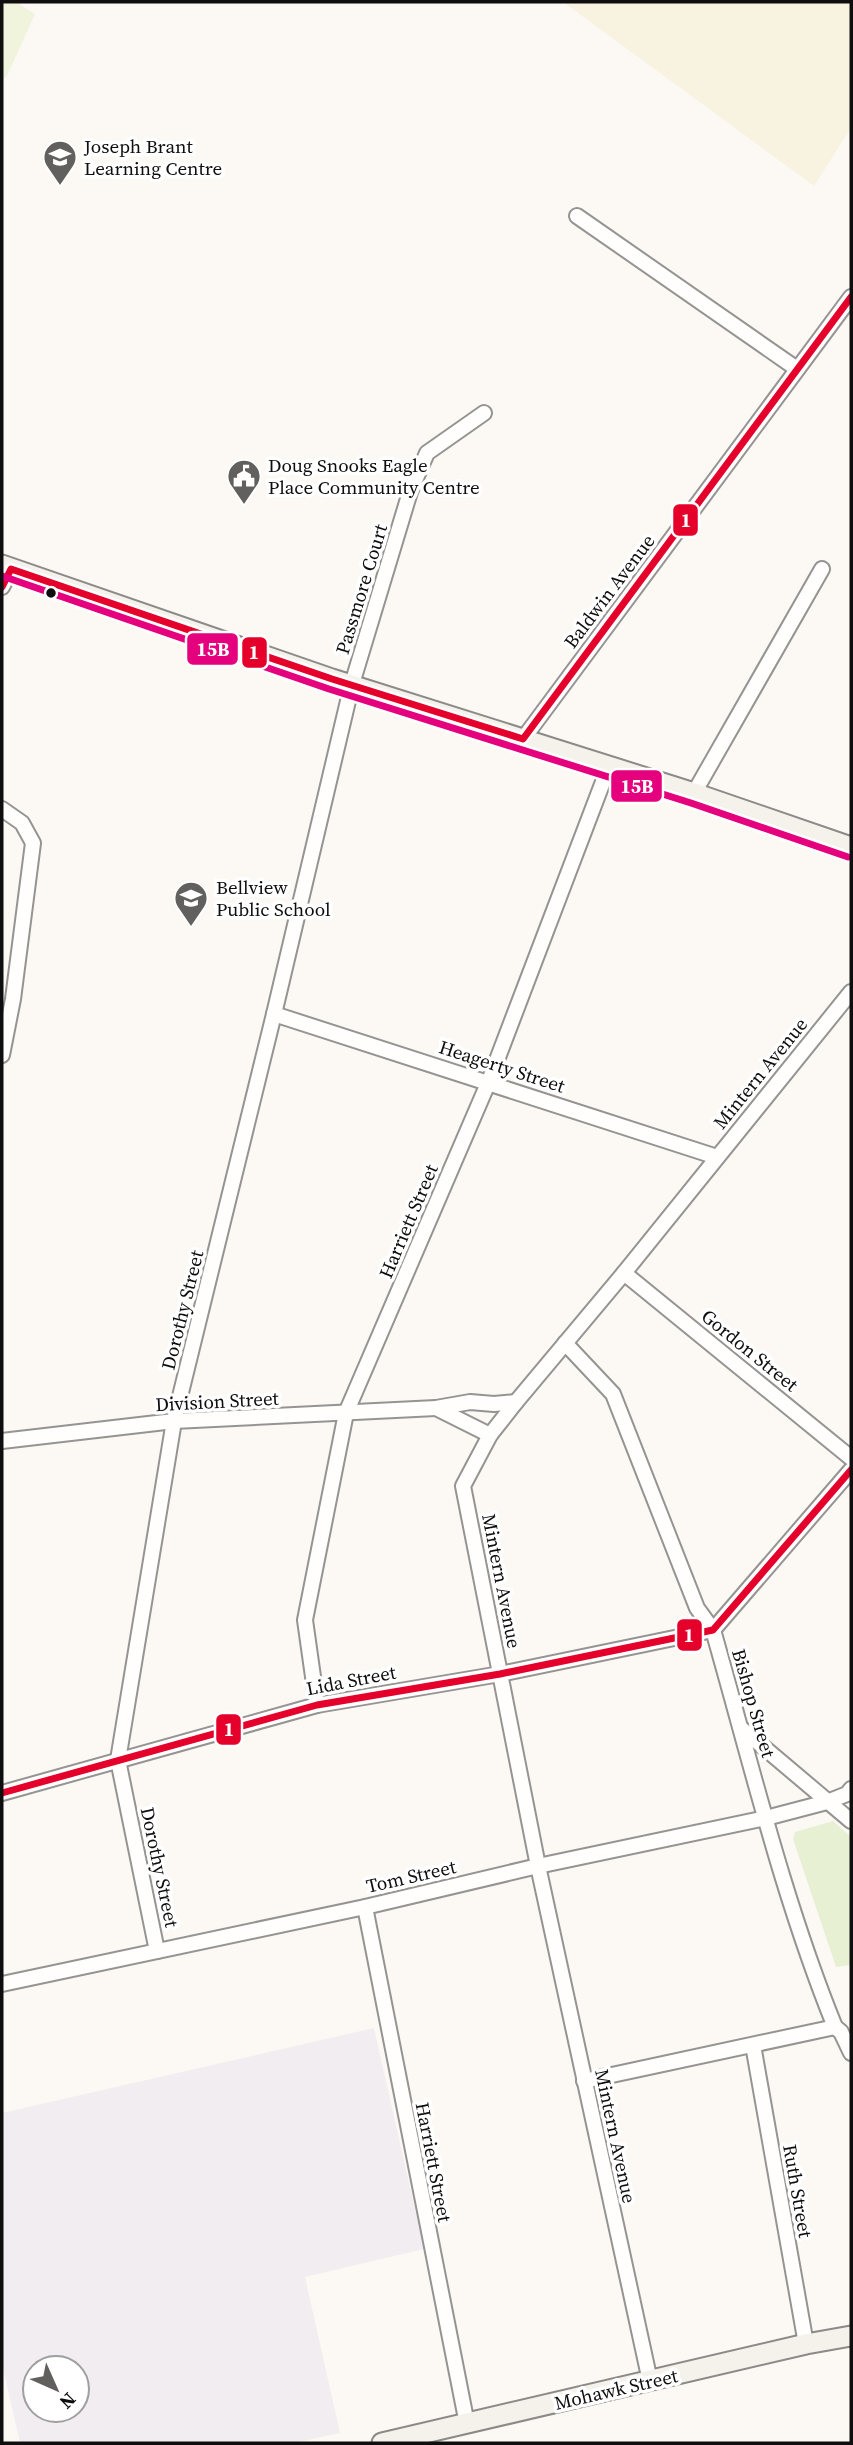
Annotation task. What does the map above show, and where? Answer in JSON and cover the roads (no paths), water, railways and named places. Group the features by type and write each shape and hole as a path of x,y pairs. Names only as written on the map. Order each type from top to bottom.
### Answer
{"main road":[{"path":"6,567 352,684 694,793 851,847"},
{"name":"Mohawk Street","path":"382,2443 806,2344 851,2336"}],"street":[{"path":"578,216 797,369"},
{"name":"Baldwin Avenue","path":"523,739 851,297"},
{"name":"Passmore Court","path":"352,684 410,492 427,453 484,413"},
{"path":"2,587 6,567"},
{"path":"694,793 822,569"},
{"name":"Dorothy Street","path":"157,1951 118,1760 174,1421 352,684"},
{"name":"Harriett Street","path":"317,1704 305,1620 346,1413 489,1081 609,766"},
{"path":"2,809 22,824 33,843 13,999 2,1055"},
{"name":"Mintern Avenue","path":"650,2381 538,1866 463,1486 490,1435 851,992"},
{"name":"Heagerty Street","path":"274,1014 489,1081 717,1157"},
{"name":"Gordon Street","path":"624,1273 851,1458"},
{"name":"Bishop Street","path":"565,1343 613,1394 697,1608 713,1630 813,1972 835,2027 846,2040 851,2053"},
{"name":"Division Street","path":"2,1441 174,1421 436,1408 470,1402 516,1402"},
{"name":"Division Street","path":"436,1408 490,1435"},
{"path":"713,1630 851,1470"},
{"name":"Lida Street","path":"2,1793 317,1704 500,1674 713,1630"},
{"path":"742,1729 851,1821"},
{"name":"Tom Street","path":"2,1984 766,1818 827,1802 847,1794 851,1789"},
{"name":"Harriett Street","path":"365,1907 467,2424"},
{"path":"584,2081 835,2027"},
{"name":"Ruth Street","path":"753,2045 806,2344"}],"place":[{"name":"Joseph Brant Learning Centre","path":"60,187"},
{"name":"Doug Snooks Eagle Place Community Centre","path":"244,506"},
{"name":"Bellview Public School","path":"191,928"}]}
